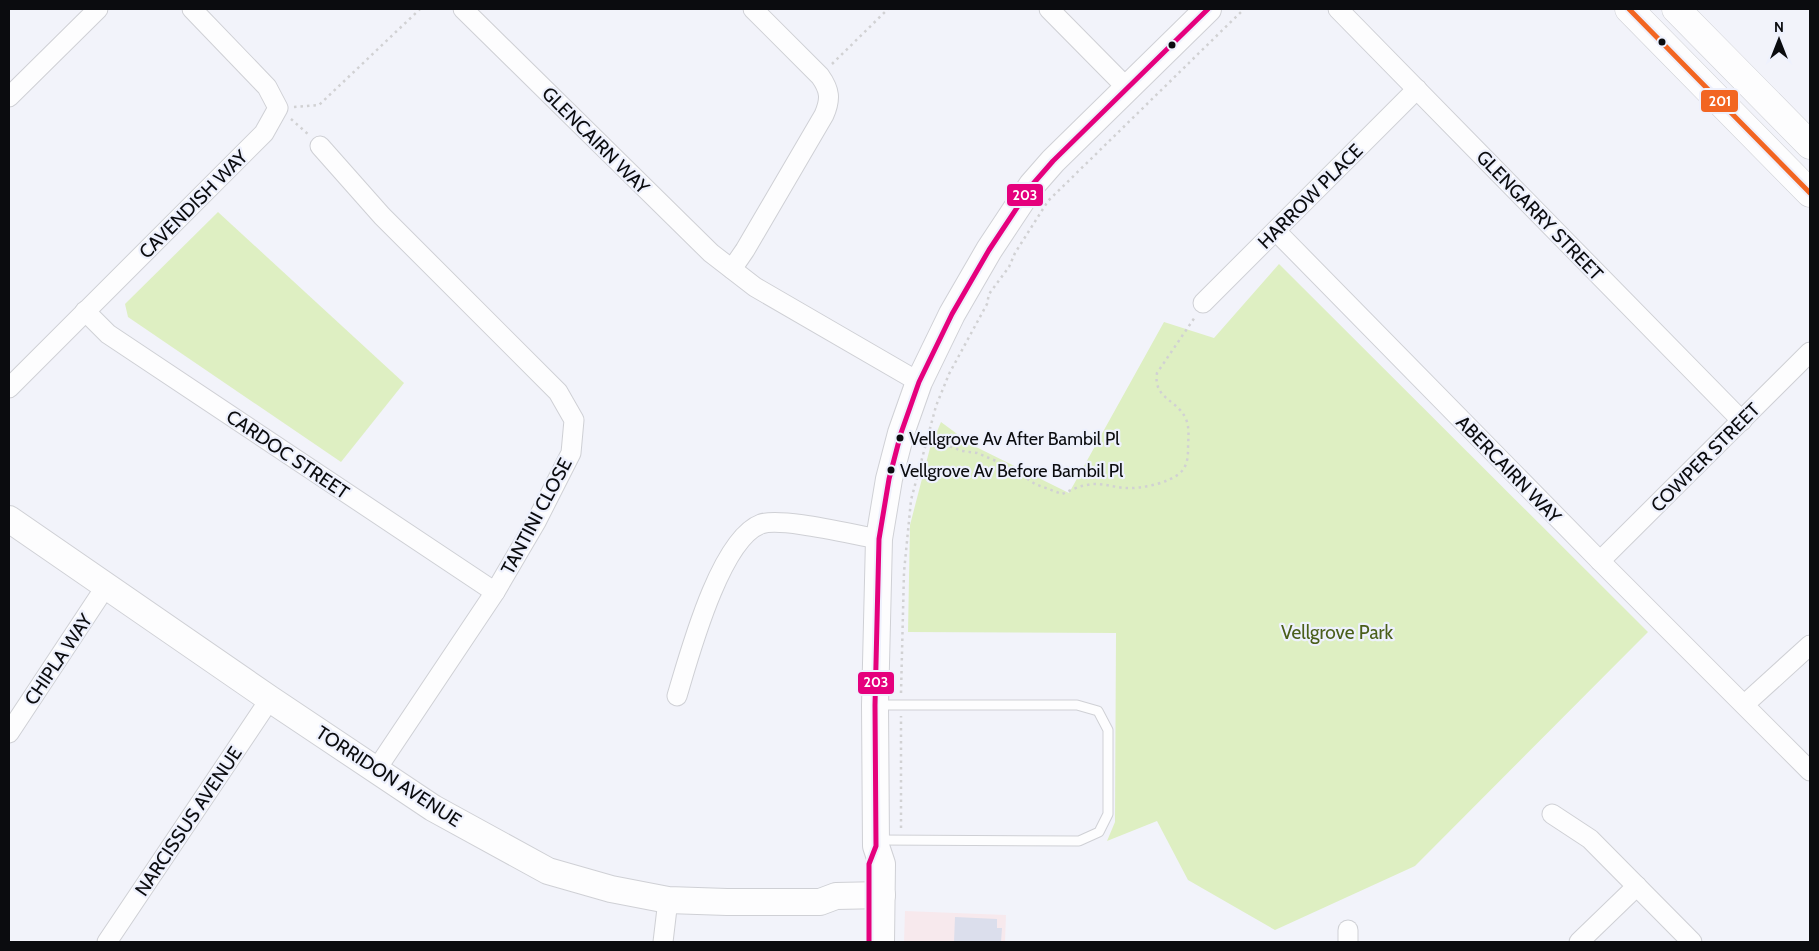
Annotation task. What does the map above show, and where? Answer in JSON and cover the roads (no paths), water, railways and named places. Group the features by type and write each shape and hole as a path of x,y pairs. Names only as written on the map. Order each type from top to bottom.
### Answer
{"main road":[{"path":"1629,9 1810,193"},
{"path":"1676,9 1810,145"}],"street":[{"path":"9,97 98,9"},
{"name":"CAVENDISH WAY","path":"9,388 264,133 278,108 268,87 192,9"},
{"name":"GLENCAIRN WAY","path":"463,9 711,253 755,287 919,382"},
{"path":"732,269 824,115 829,104 830,93 820,76 752,9"},
{"path":"1049,9 1128,89"},
{"path":"869,942 884,842 875,705 879,539 889,479 919,382 952,314 989,250 1032,185 1053,161 1208,9"},
{"name":"GLENGARRY STREET","path":"1338,9 1742,421"},
{"name":"HARROW PLACE","path":"1203,302 1417,89"},
{"name":"TANTINI CLOSE","path":"320,146 382,216 558,392 574,420 571,453 536,522 495,592 376,770"},
{"name":"ABERCAIRN WAY","path":"1276,231 1600,561 1810,771"},
{"name":"CARDOC STREET","path":"85,311 108,334 495,592"},
{"name":"COWPER STREET","path":"1600,561 1810,352"},
{"name":"TORRIDON AVENUE","path":"9,519 270,699 434,808 548,871 611,889 668,900 820,902 835,910 875,904"},
{"path":"677,696 705,605 717,580 743,536 762,524 783,522 879,539"},
{"name":"CHIPLA WAY","path":"9,733 106,586"},
{"path":"1745,704 1810,645"},
{"name":"NARCISSUS AVENUE","path":"107,942 270,699"},
{"path":"1552,814 1590,839 1692,942"},
{"path":"1579,942 1637,886"},
{"path":"663,942 668,900"},
{"path":"875,904 881,942"}],"lane":[{"path":"875,705 1077,705 1098,711 1108,730 1108,814 1099,832 1079,841 884,842"}],"place":[{"name":"Vellgrove Av After Bambil Pl","path":"900,438"},
{"name":"Vellgrove Av Before Bambil Pl","path":"891,470"}],"park label":[{"name":"Vellgrove Park","path":"1337,632"}]}
